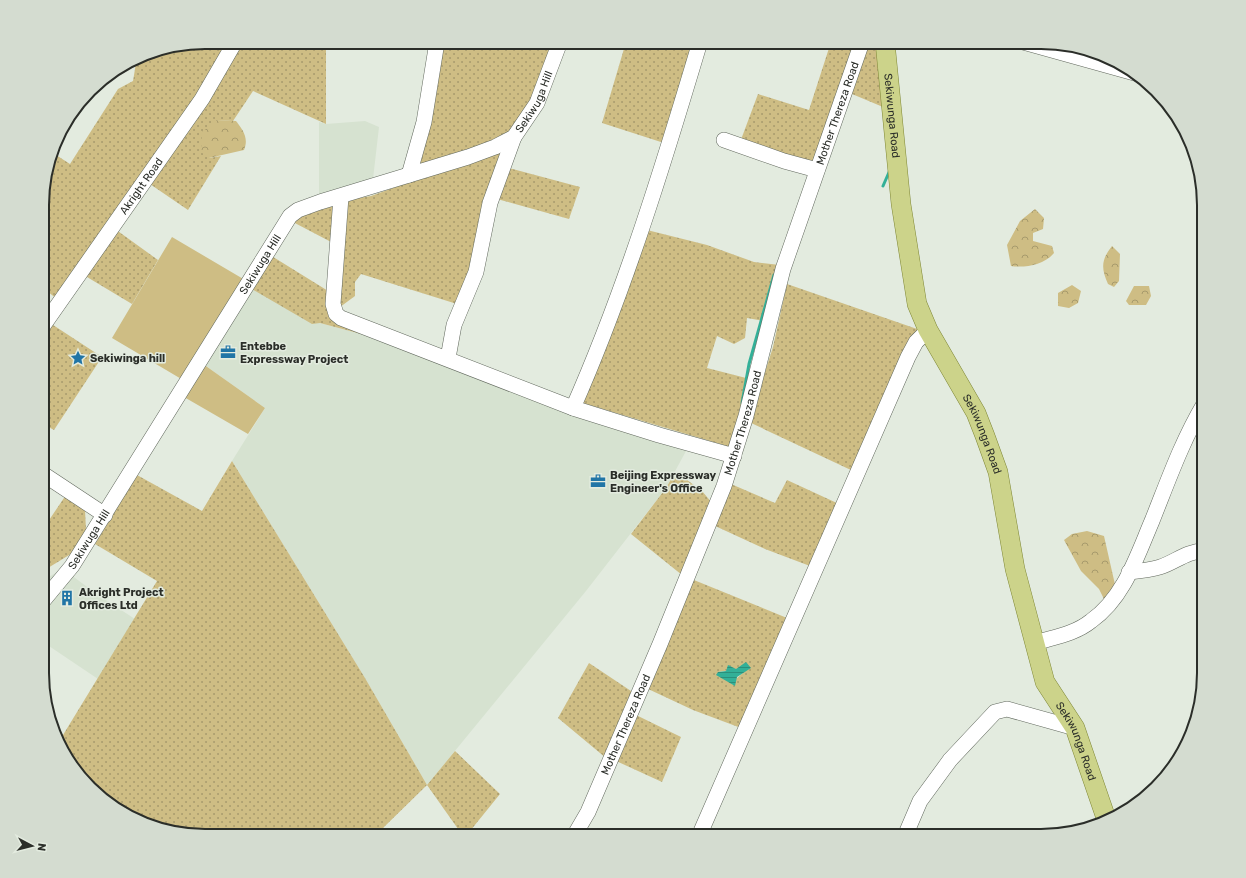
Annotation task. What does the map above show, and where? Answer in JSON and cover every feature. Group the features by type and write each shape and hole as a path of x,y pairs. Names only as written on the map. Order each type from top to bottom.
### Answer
{"main road":[{"name":"Sekiwunga Road","path":"886,49 901,204 917,304 928,330 976,413 990,450 998,472 1016,569 1045,682 1075,728 1105,815"}],"street":[{"name":"Akright Road","path":"49,317 202,99 230,49"},
{"path":"409,175 424,122 435,49"},
{"name":"Sekiwuga Hill","path":"49,594 72,566 105,515 290,216 298,210 468,157 495,147 514,137 537,103 557,49"},
{"path":"573,408 604,334 639,236 674,130 698,49"},
{"name":"Mother Thereza Road","path":"580,829 660,644 724,486 746,416 783,269 860,49"},
{"path":"1047,49 1115,68"},
{"path":"448,358 454,325 476,272 490,203 514,137"},
{"path":"724,140 784,161 817,170"},
{"path":"341,197 333,304 336,314 341,318 448,358 573,408 659,435 734,456"},
{"path":"702,829 908,357 916,342 928,330"},
{"path":"1034,643 1076,630 1091,622 1114,598 1130,572 1189,428 1197,415"},
{"path":"49,478 105,515"},
{"path":"1130,572 1161,567 1184,554 1197,551"},
{"path":"908,829 920,801 950,760 994,712 1007,709 1075,728"}],"shaded area":[{"path":"365,121 379,127 373,179 319,196 319,122 326,124"},
{"path":"250,288 320,323 380,339 545,403 686,451 666,488 586,591 427,785 365,678 232,461 265,408 203,364"},
{"path":"63,569 98,595 135,619 98,679 49,646 49,577"},
{"path":"746,662 751,668 737,677 735,686 716,675 718,672 726,671 728,665 736,669"}],"green space":[{"path":"227,49 206,85 57,299 49,293 49,195 57,155 70,164 118,89 133,81 136,65 155,57 185,50"},
{"path":"234,49 326,49 326,124 253,91 233,121 217,120 209,158 221,156 188,210 147,182"},
{"path":"443,49 550,49 523,121 498,139 421,169 416,160 433,107"},
{"path":"624,49 696,49 664,143 602,123"},
{"path":"829,49 852,50 813,173 739,145 758,94 809,110"},
{"path":"866,49 878,49 883,107 852,94"},
{"path":"217,120 236,121 246,138 244,150 209,158 201,152 202,132"},
{"path":"505,147 471,268 457,304 361,274 355,282 355,296 336,310 380,339 320,323 312,324 250,288 270,255 333,294 333,243 291,221 330,203 371,196"},
{"path":"505,167 580,187 569,219 497,199"},
{"path":"1035,209 1044,218 1043,229 1033,233 1033,241 1052,246 1054,253 1040,263 1034,265 1011,266 1007,245 1020,221"},
{"path":"115,229 158,260 132,304 82,274"},
{"path":"643,229 707,245 754,262 780,265 764,321 747,318 745,338 734,344 717,336 707,368 750,379 730,447 579,402"},
{"path":"172,237 245,280 183,380 112,338"},
{"path":"1112,246 1120,254 1119,281 1114,287 1108,284 1103,269 1104,260"},
{"path":"787,284 920,330 853,471 749,422 773,347"},
{"path":"1072,285 1081,291 1078,303 1069,308 1058,306 1058,293"},
{"path":"1134,286 1149,286 1151,296 1146,305 1129,305 1126,301"},
{"path":"50,323 102,357 54,430 49,427"},
{"path":"203,364 265,408 248,434 184,397"},
{"path":"232,461 365,678 427,785 383,829 195,829 165,824 136,813 118,803 88,776 75,760 62,734 63,735 157,581 95,544 137,475 202,511"},
{"path":"674,474 679,478 683,477 702,491 712,503 682,575 631,534 666,488"},
{"path":"787,480 839,504 810,566 765,549 713,525 731,484 775,503"},
{"path":"66,495 85,510 86,530 79,549 49,567 49,520"},
{"path":"1087,531 1104,536 1116,589 1105,601 1099,589 1081,571 1064,540 1072,534"},
{"path":"689,578 787,618 741,728 693,710 646,688","holes":["736,669 744,672 737,678 718,672"]},
{"path":"589,663 634,693 606,758 558,718"},
{"path":"634,714 681,737 662,782 614,760"},
{"path":"455,751 500,794 472,829 458,829 427,785"}],"waterway":[{"path":"883,186 890,170"},
{"path":"742,403 749,364 774,275"}],"place":[{"name":"Entebbe Expressway Project","path":"228,352"},
{"name":"Sekiwinga hill","path":"78,358"},
{"name":"Beijing Expressway Engineer's Office","path":"598,481"},
{"name":"Akright Project Offices Ltd","path":"67,598"}]}
